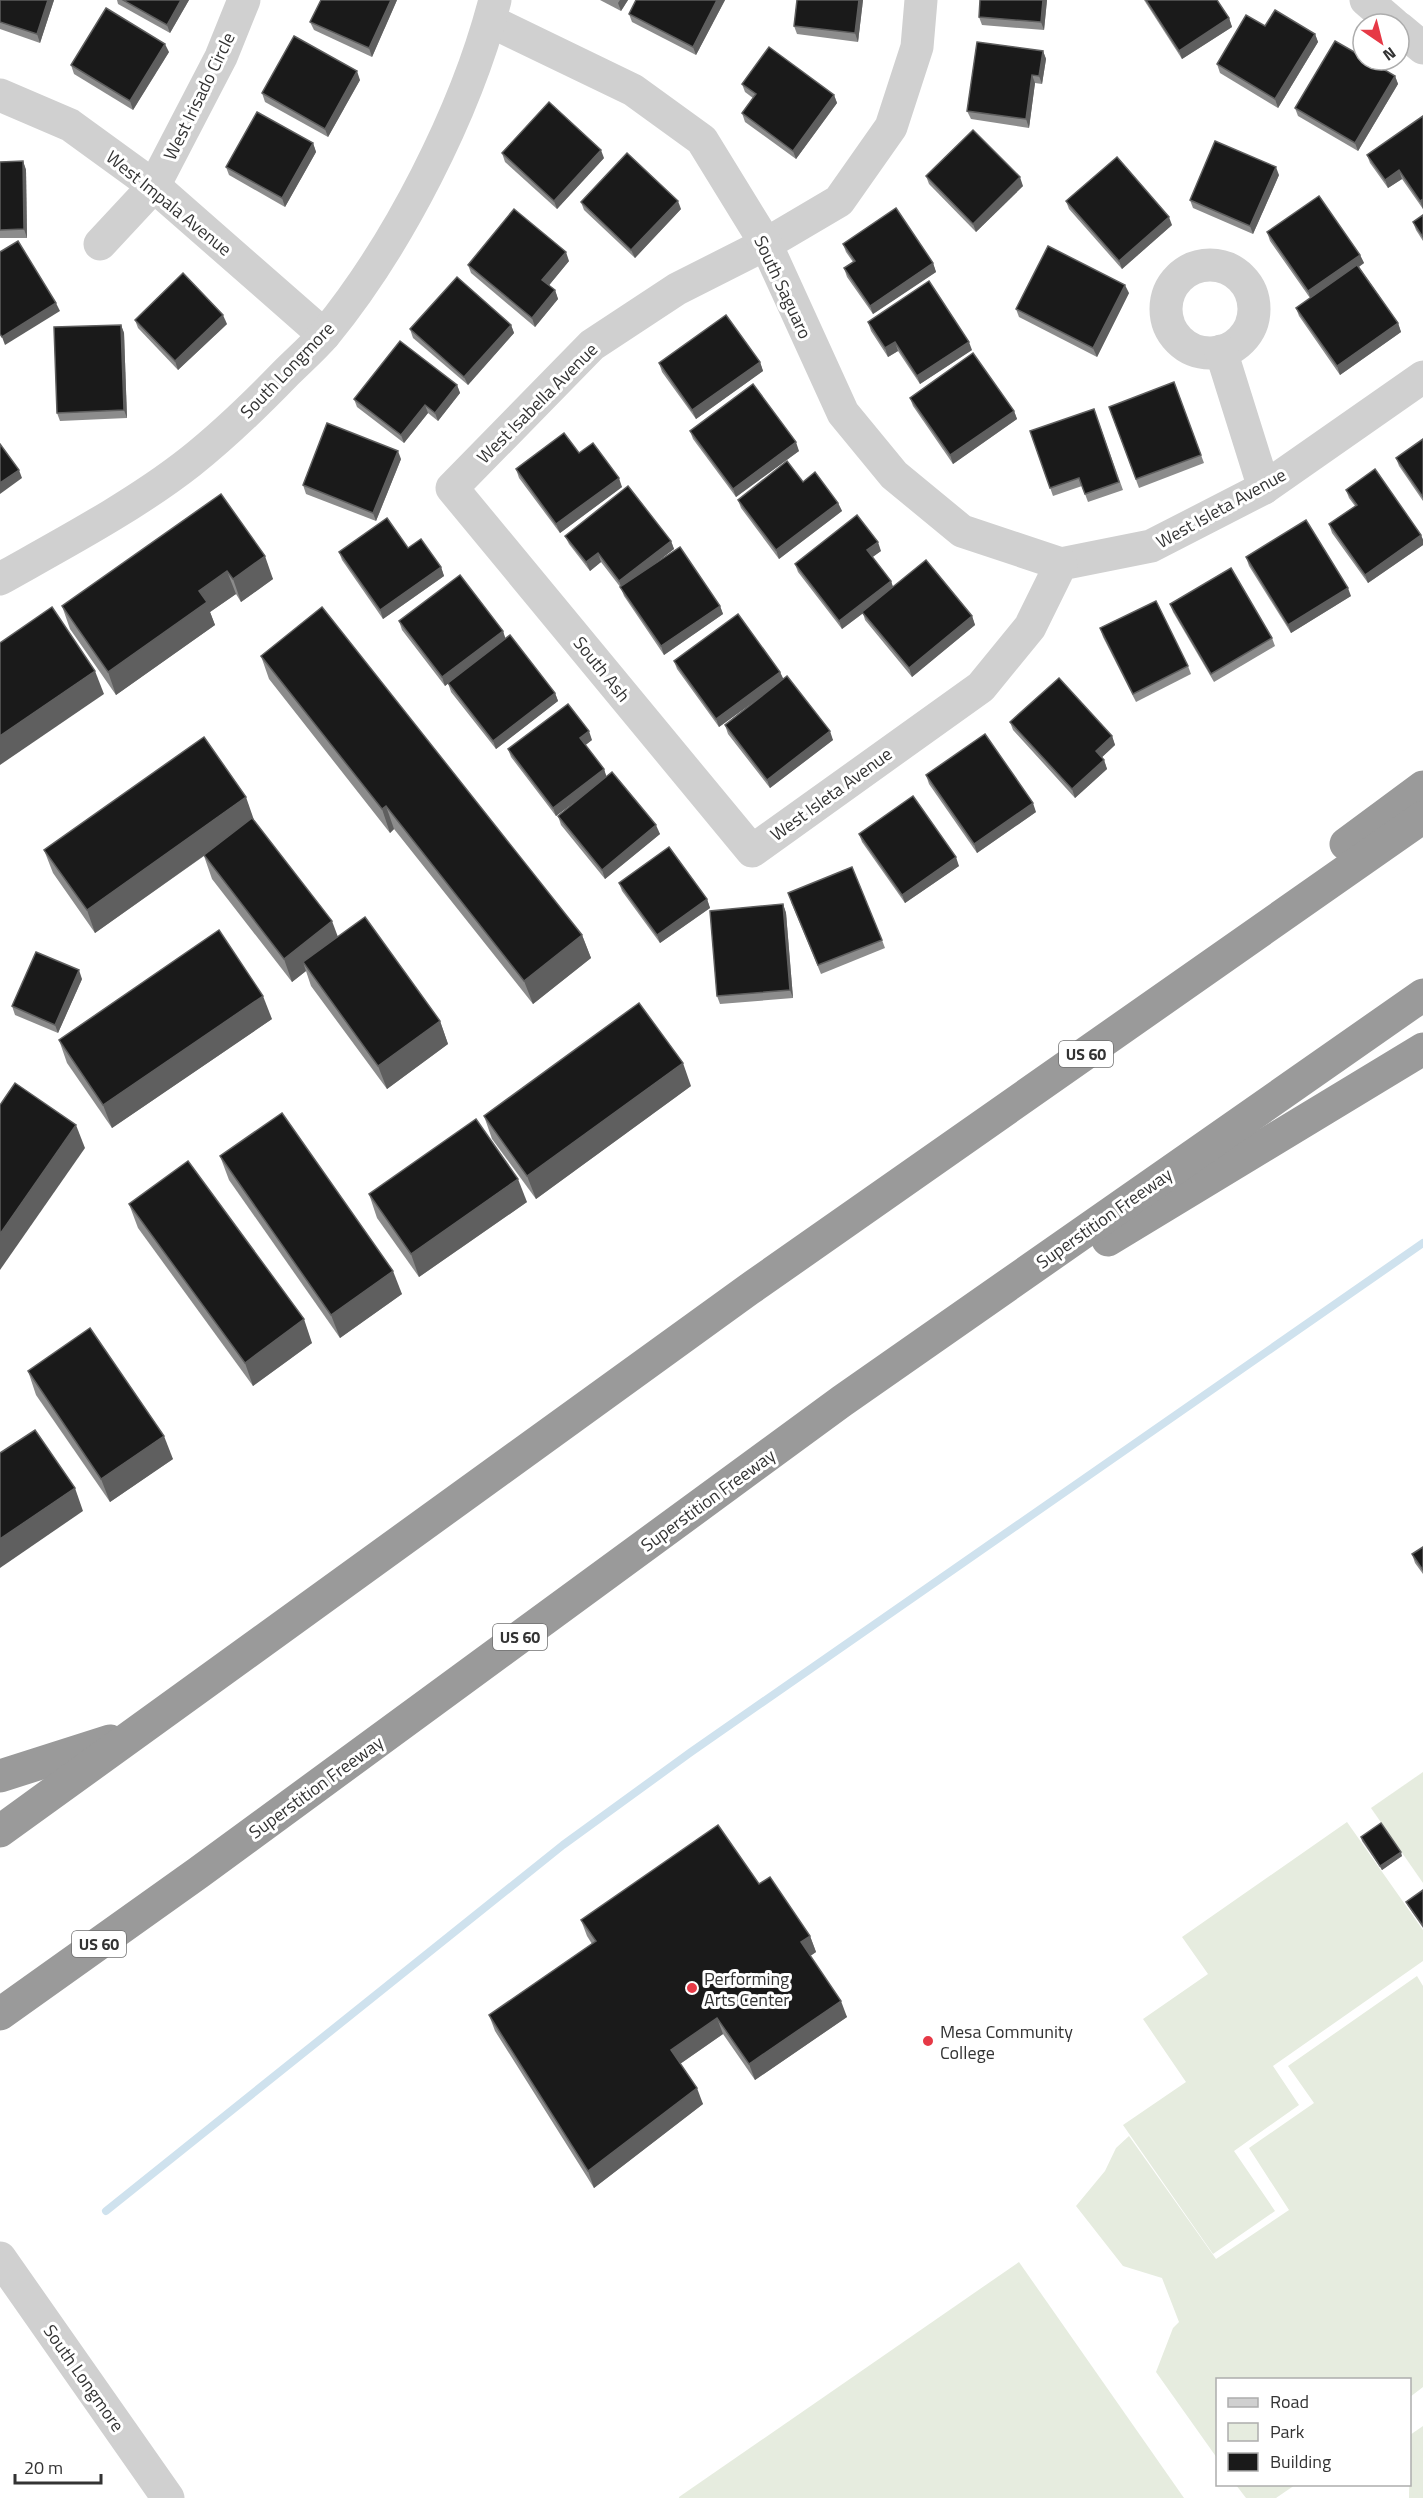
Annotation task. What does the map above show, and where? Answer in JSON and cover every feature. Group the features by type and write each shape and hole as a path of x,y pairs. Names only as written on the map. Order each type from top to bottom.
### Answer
{"highway":[{"path":"748,1290 1423,787"},
{"name":"US 60","path":"0,1831 140,1732 748,1290 1423,817"},
{"name":"Superstition Freeway","path":"0,2014 198,1874 842,1401 1423,995"},
{"path":"842,1401 1423,1049"},
{"path":"0,1776 140,1732"},
{"path":"0,2033 198,1874"}],"street":[{"name":"West Irisado Circle","path":"100,244 154,186 221,57 244,0"},
{"name":"West Isabella Avenue","path":"452,488 592,345 677,289 766,244 839,201 891,127 917,47 921,0"},
{"path":"1366,0 1380,12"},
{"name":"South Saguaro","path":"492,10 633,90 702,140 766,244 843,413 894,475 962,531 1061,564"},
{"name":"South Longmore","path":"0,579 91,527 188,464 226,432 324,335 392,237 432,164 492,10"},
{"path":"1411,38 1423,48"},
{"name":"West Impala Avenue","path":"0,95 70,125 154,186 324,335"},
{"path":"1221,351 1264,488"},
{"name":"West Isleta Avenue","path":"752,851 981,687 1030,627 1061,564 1151,546 1264,488 1423,377"},
{"name":"South Ash","path":"452,488 752,851"},
{"name":"South Longmore","path":"0,2258 168,2498"}],"green space":[{"path":"1423,1772 1423,1883 1371,1808"},
{"path":"1347,1822 1423,1930 1423,1961 1273,2066 1299,2105 1234,2151 1275,2211 1213,2254 1123,2125 1186,2082 1143,2019 1208,1974 1182,1937"},
{"path":"1417,1976 1423,1986 1423,2387 1411,2396 1411,2378 1216,2378 1216,2457 1156,2372 1173,2328 1179,2322 1162,2278 1123,2266 1076,2206 1105,2171 1116,2148 1129,2136 1216,2259 1289,2210 1249,2148 1314,2103 1288,2066"},
{"path":"1019,2262 1184,2498 679,2498 679,2497"},
{"path":"1423,2426 1423,2498 1409,2498 1411,2434"},
{"path":"1237,2486 1294,2486 1276,2498 1246,2498"}],"building":[{"path":"0,0 48,0 37,34 0,22"},
{"path":"123,0 181,0 167,25"},
{"path":"321,0 391,0 369,48 310,22"},
{"path":"636,0 717,0 693,47 629,14"},
{"path":"797,0 859,0 855,33 794,26"},
{"path":"980,0 1043,0 1041,22 979,17"},
{"path":"1146,0 1217,0 1229,18 1179,51"},
{"path":"106,8 165,44 130,101 71,65"},
{"path":"1275,10 1315,34 1275,99 1217,64 1246,15 1265,26"},
{"path":"294,36 357,71 325,129 262,93"},
{"path":"1335,41 1351,50 1351,72 1388,72 1395,76 1355,143 1295,108"},
{"path":"977,42 1043,51 1039,76 1032,75 1026,119 967,111"},
{"path":"769,47 834,95 793,151 742,113 756,94 742,84"},
{"path":"549,102 601,150 554,201 502,153"},
{"path":"257,112 313,143 282,198 226,167"},
{"path":"1423,116 1423,199 1420,201 1399,170 1385,180 1367,155"},
{"path":"973,130 1020,177 973,224 926,176"},
{"path":"1215,141 1276,167 1250,226 1190,200"},
{"path":"627,153 678,201 631,250 581,202"},
{"path":"1117,157 1169,217 1119,261 1066,201"},
{"path":"23,161 24,229 0,230 0,162"},
{"path":"1319,196 1360,255 1308,291 1267,232"},
{"path":"896,208 933,263 870,306 844,268 855,261 843,244"},
{"path":"514,209 566,252 542,280 555,290 532,318 468,265"},
{"path":"1423,215 1423,237 1413,222"},
{"path":"18,241 56,303 2,337 0,334 0,252"},
{"path":"1048,246 1125,285 1093,348 1016,309"},
{"path":"1357,265 1398,323 1337,366 1296,308"},
{"path":"183,273 223,315 175,361 135,320"},
{"path":"457,277 511,325 464,377 410,329"},
{"path":"929,281 969,342 917,376 895,342 885,348 868,322"},
{"path":"726,315 760,362 692,410 659,363"},
{"path":"121,325 124,410 57,413 54,327"},
{"path":"400,341 457,385 435,413 425,405 401,435 354,399"},
{"path":"973,353 1014,411 950,455 910,398"},
{"path":"1174,382 1201,455 1136,479 1109,407"},
{"path":"753,384 796,442 733,489 690,431"},
{"path":"1094,409 1119,482 1085,494 1079,478 1050,488 1030,431"},
{"path":"327,423 398,451 373,513 303,485"},
{"path":"564,433 579,453 593,443 619,478 556,524 516,469"},
{"path":"1423,439 1423,497 1396,458"},
{"path":"0,444 19,470 0,483"},
{"path":"787,461 803,482 815,472 838,503 776,550 738,500"},
{"path":"1375,469 1421,535 1365,575 1329,524 1357,505 1346,490"},
{"path":"628,486 671,541 619,581 598,553 586,562 565,536"},
{"path":"221,494 265,556 233,579 227,571 199,591 207,602 108,672 62,606"},
{"path":"857,515 878,542 867,550 891,581 839,621 795,564"},
{"path":"387,518 408,548 421,539 441,567 380,610 339,552"},
{"path":"1306,520 1348,588 1288,625 1246,557"},
{"path":"680,547 720,606 661,646 620,587"},
{"path":"926,560 972,616 909,668 862,612"},
{"path":"1231,568 1272,638 1211,674 1170,604"},
{"path":"460,575 503,631 442,677 399,621"},
{"path":"1156,601 1188,666 1133,694 1100,628"},
{"path":"52,607 95,671 0,736 0,643"},
{"path":"322,607 582,935 524,981 386,806 382,809 261,656"},
{"path":"738,614 780,672 716,719 674,661"},
{"path":"510,635 555,693 493,741 448,683"},
{"path":"787,676 830,731 767,780 725,725"},
{"path":"1059,678 1112,736 1096,751 1104,760 1072,789 1010,722"},
{"path":"568,704 589,731 580,738 604,769 553,808 508,749"},
{"path":"985,734 1033,803 974,844 926,775"},
{"path":"204,737 246,797 87,910 44,850"},
{"path":"612,772 656,825 602,870 558,816"},
{"path":"913,796 956,857 902,895 859,834"},
{"path":"252,818 332,921 284,959 204,855"},
{"path":"669,847 707,899 657,935 619,883"},
{"path":"852,867 882,940 818,965 788,893"},
{"path":"783,904 790,990 717,996 710,911"},
{"path":"365,917 440,1021 378,1066 303,962"},
{"path":"219,930 263,996 103,1105 59,1040"},
{"path":"36,952 79,970 55,1025 12,1006"},
{"path":"639,1003 683,1063 527,1176 484,1116"},
{"path":"15,1083 76,1125 0,1234 0,1105"},
{"path":"282,1113 393,1271 331,1315 220,1156"},
{"path":"476,1119 518,1179 411,1254 369,1194"},
{"path":"188,1161 304,1319 245,1363 129,1204"},
{"path":"90,1328 164,1436 101,1479 28,1371"},
{"path":"35,1430 75,1488 0,1539 0,1453"},
{"path":"1423,1547 1423,1570 1412,1554"},
{"path":"1381,1823 1401,1852 1380,1866 1361,1837"},
{"name":"Performing Arts Center","path":"718,1825 759,1884 770,1877 810,1936 801,1942 841,2001 749,2064 717,2018 671,2050 697,2088 588,2171 489,2015 596,1941 581,1920"},
{"path":"1423,1890 1423,1926 1406,1902"}],"waterway":[{"path":"106,2211 563,1845 691,1752 1423,1243"}],"place":[{"name":"Performing Arts Center","path":"692,1988"},
{"name":"Mesa Community College","path":"928,2041"}]}
